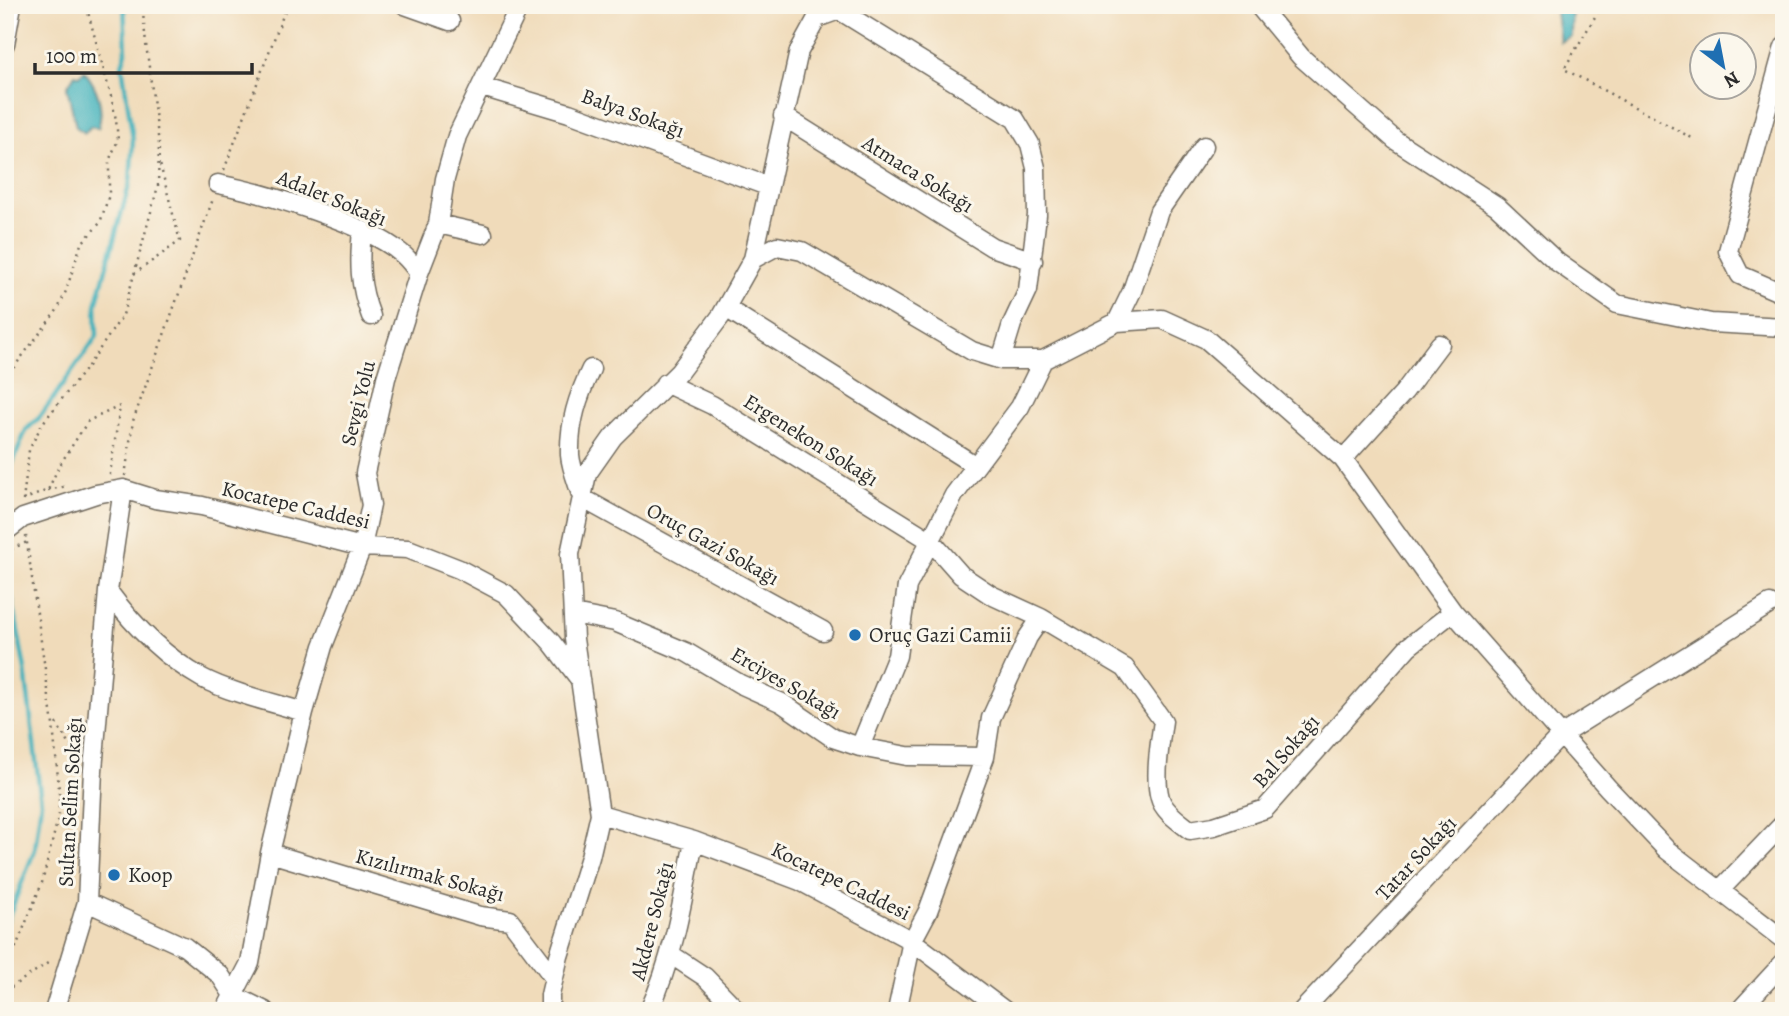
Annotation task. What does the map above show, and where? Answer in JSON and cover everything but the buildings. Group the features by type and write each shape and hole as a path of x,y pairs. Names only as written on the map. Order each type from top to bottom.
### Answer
{"street":[{"path":"5,44 12,5"},
{"path":"405,5 450,21"},
{"name":"Sevgi Yolu","path":"229,1003 250,963 270,853 323,646 362,547 371,505 365,473 386,378 419,273 438,224 445,179 457,136 520,5"},
{"path":"1258,5 1301,57 1395,140 1497,206 1557,262 1617,304 1712,323 1784,327"},
{"path":"550,1011 554,978 600,814 580,680 569,554 587,474 613,437 679,372 726,308 753,258 799,51 817,18 839,10 1015,118 1030,145 1036,168 1037,215 1032,261 1028,290 1012,324 1001,360"},
{"path":"1784,47 1728,251 1740,275 1784,293"},
{"name":"Balya Sokağı","path":"482,87 569,113 767,186"},
{"name":"Atmaca Sokağı","path":"783,116 992,247 1032,261"},
{"path":"1117,322 1132,291 1159,211 1204,146"},
{"name":"Adalet Sokağı","path":"218,184 250,190 362,230 401,253 419,273"},
{"path":"438,224 483,234"},
{"path":"362,230 359,262 362,293 371,316"},
{"path":"753,258 777,246 802,251 972,351 1001,360 1043,360 1117,322 1162,319 1206,339 1343,459 1453,612 1667,850 1784,940"},
{"path":"726,308 976,466"},
{"path":"1343,459 1404,392 1440,344"},
{"path":"860,747 897,656 907,586 954,495 1020,407 1043,360"},
{"path":"582,498 570,457 573,415 580,391 592,369"},
{"name":"Ergenekon Sokağı","path":"665,383 712,405 931,541 961,575 991,595 1041,618 1125,668 1163,721"},
{"path":"5,531 23,518 124,489"},
{"name":"Kocatepe Caddesi","path":"124,489 155,499 202,506 362,547 408,549 459,569 506,594 552,643 580,680"},
{"name":"Sultan Selim Sokağı","path":"54,1011 87,902 93,770 108,591 124,489"},
{"name":"Oruç Gazi Sokağı","path":"582,498 822,631"},
{"path":"108,591 129,620 176,661 203,679 304,712"},
{"name":"Tatar Sokağı","path":"1303,1011 1561,735 1770,604"},
{"name":"Bal Sokağı","path":"1163,721 1158,763 1160,800 1175,818 1190,830 1214,826 1265,809 1408,647 1453,612"},
{"name":"Erciyes Sokağı","path":"573,614 615,622 686,652 740,684 782,703 833,738 860,747 907,756 985,757"},
{"path":"897,1011 912,941 928,911 985,757 991,718 1028,637 1041,618"},
{"name":"Kocatepe Caddesi","path":"600,814 694,841 800,881 912,941 1005,1011"},
{"path":"1719,891 1784,823"},
{"name":"Akdere Sokağı","path":"649,1011 662,983 670,954 694,841"},
{"name":"Kızılırmak Sokağı","path":"270,853 480,916 510,920 554,978"},
{"path":"87,902 185,947 220,975 229,1003 265,1011"},
{"path":"670,954 705,977 738,1011"},
{"path":"1742,1010 1784,962"}],"path":[{"path":"66,11 69,5"},
{"path":"5,379 58,309 81,244 100,223 109,195 109,161 118,140 116,120 86,5"},
{"path":"69,485 23,500 29,450 42,424 123,315 158,186 159,144 143,13 145,5"},
{"path":"124,489 133,421 286,5"},
{"path":"1602,5 1564,69 1692,138"},
{"path":"134,274 180,241 159,159"},
{"path":"48,490 59,466 88,421 120,406 110,474 102,478"},
{"path":"5,552 27,542 60,789 59,814 45,873 5,974"},
{"path":"56,723 82,763"},
{"path":"5,991 51,961"}],"water":[{"path":"1555,5 1572,5 1571,36 1560,42"},
{"path":"84,71 96,90 101,113 98,128 91,126 85,133 76,127 67,87 75,74 79,76"}],"waterway":[{"path":"5,492 10,470 26,430 40,417 97,336 96,305 130,182 133,140 122,65 126,52 124,5"},
{"path":"5,926 35,849 41,802 25,670 10,587"}],"place":[{"name":"Oruç Gazi Camii","path":"855,635"},
{"name":"Koop","path":"114,875"}]}
